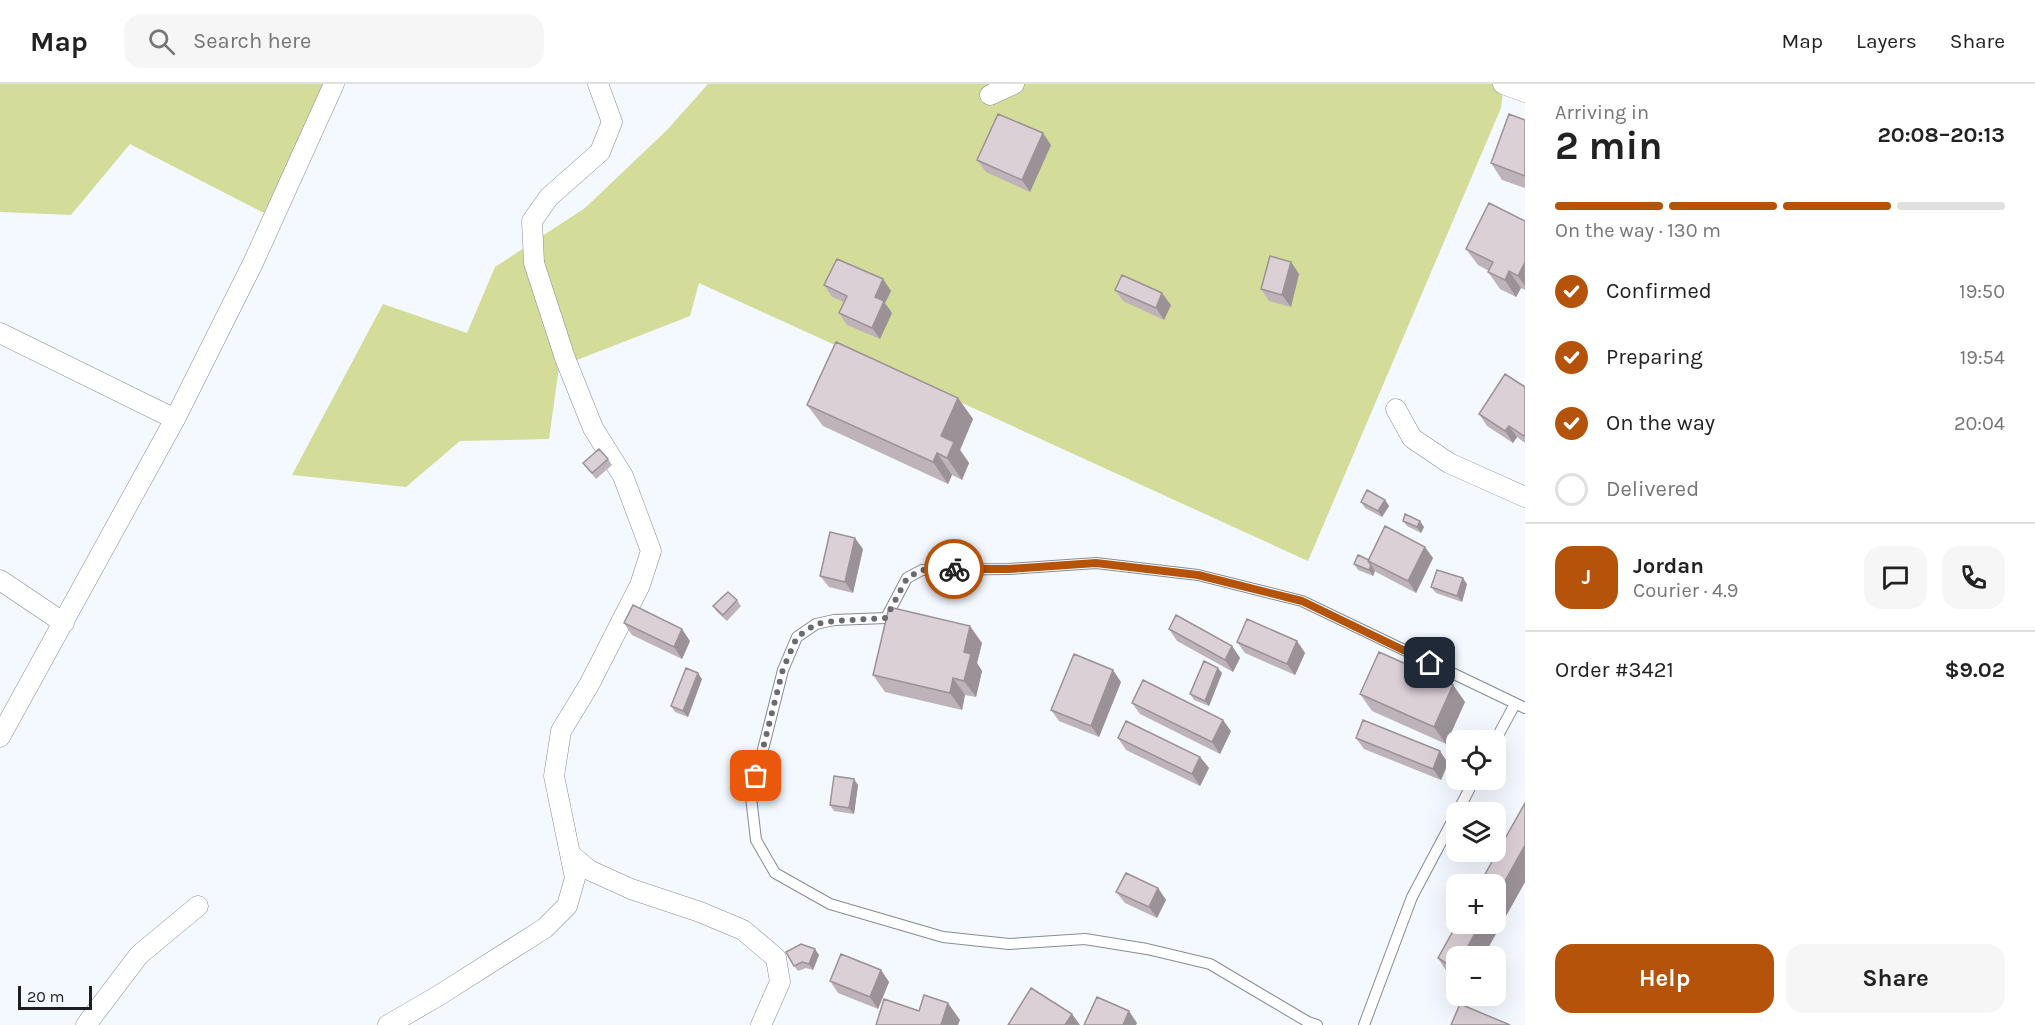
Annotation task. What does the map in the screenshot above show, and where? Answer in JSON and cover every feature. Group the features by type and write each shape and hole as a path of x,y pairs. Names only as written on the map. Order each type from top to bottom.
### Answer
{"street":[{"path":"0,737 175,419 254,263 334,84"},
{"path":"388,1025 545,928 567,906 575,878 554,776 561,731 589,685 640,585 651,551 623,476 593,428 565,358 534,263 531,221 549,197 600,152 612,122 598,84"},
{"path":"990,95 1014,84"},
{"path":"1503,84 1525,92"},
{"path":"0,333 175,419"},
{"path":"1396,409 1412,438 1449,463 1525,497"},
{"path":"0,580 64,623"},
{"path":"570,854 589,870 631,889 700,912 743,930 776,958 780,982 760,1025"},
{"path":"86,1025 139,955 198,906"}],"lane":[{"path":"1317,1025 1308,1022 1210,964 1148,949 1085,939 1009,944 943,938 830,904 775,873 756,840 751,797 783,669 797,637 816,624 886,618 907,578 922,570 1009,569 1096,563 1198,575 1302,601 1520,706 1503,730"},
{"path":"1364,1025 1412,897 1446,834"}],"green space":[{"path":"0,84 326,84 264,213 130,144 71,215 0,212"},
{"path":"708,84 1504,84 1501,108 1308,561 699,283 690,316 559,367 549,439 460,441 406,487 292,475 383,304 467,333 495,267 585,208 667,130"}],"building":[{"path":"998,114 1043,133 1022,180 977,160"},
{"path":"1509,114 1525,120 1525,176 1491,163"},
{"path":"1489,203 1525,221 1525,262 1518,276 1509,271 1505,280 1488,272 1493,262 1466,249"},
{"path":"1270,256 1291,262 1282,295 1261,289"},
{"path":"837,259 883,279 875,297 884,301 872,328 839,313 847,296 824,285"},
{"path":"1122,275 1162,293 1156,308 1115,290"},
{"path":"836,342 958,398 941,436 954,442 947,458 937,453 933,462 807,405"},
{"path":"1505,374 1525,387 1524,436 1509,426 1505,431 1479,414"},
{"path":"599,449 608,459 592,473 583,463"},
{"path":"1367,490 1385,500 1378,511 1361,502"},
{"path":"1405,514 1420,521 1417,527 1403,521"},
{"path":"1385,526 1425,547 1408,581 1368,561"},
{"path":"830,532 855,538 845,582 820,576"},
{"path":"1358,555 1369,560 1371,565 1369,570 1354,564"},
{"path":"1437,570 1463,578 1457,596 1431,587"},
{"path":"728,592 737,600 723,615 713,606"},
{"path":"633,605 682,629 674,647 624,623"},
{"path":"889,607 970,626 964,652 971,654 964,681 953,678 950,693 873,675"},
{"path":"1176,615 1232,646 1225,660 1169,629"},
{"path":"1247,619 1297,641 1287,664 1237,642"},
{"path":"1379,652 1453,685 1434,727 1360,694"},
{"path":"1074,654 1113,670 1091,726 1051,710"},
{"path":"1204,661 1218,668 1205,701 1190,694"},
{"path":"686,668 698,673 683,711 671,706"},
{"path":"1143,680 1223,720 1212,742 1132,703"},
{"path":"1363,720 1440,751 1433,769 1356,738"},
{"path":"1126,721 1200,757 1192,774 1118,738"},
{"path":"834,776 854,779 849,808 830,805"},
{"path":"1525,803 1525,845 1506,879 1506,874 1485,874 1492,862 1506,862 1506,837"},
{"path":"1126,873 1158,888 1149,907 1116,892"},
{"path":"1451,934 1475,934 1468,946 1446,946 1446,963 1438,958"},
{"path":"801,944 815,949 809,964 802,962 794,966 786,952"},
{"path":"841,954 881,970 870,997 830,981"},
{"path":"1031,988 1072,1014 1065,1025 1008,1025"},
{"path":"924,995 948,1003 941,1025 876,1025 884,999 919,1011"},
{"path":"1097,997 1129,1011 1123,1025 1084,1025"},
{"path":"1459,1006 1465,1006 1510,1025 1451,1025"}],"way so far":[{"path":"756,776 783,669 797,637 816,624 886,618 907,578 922,570 954,569"}],"route":[{"path":"954,569 1009,569 1096,563 1198,575 1302,601 1430,663"}]}
